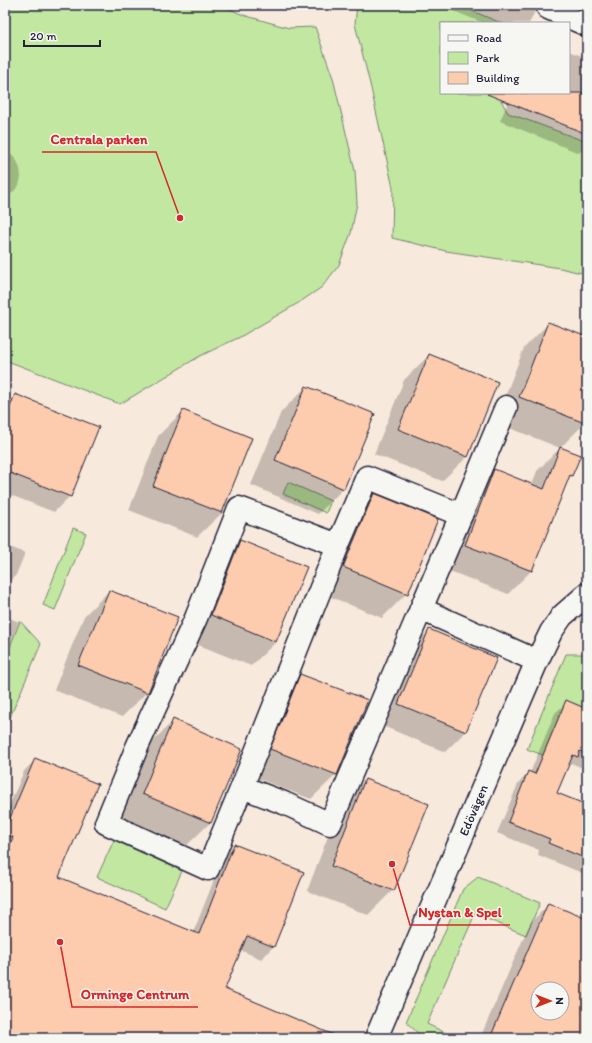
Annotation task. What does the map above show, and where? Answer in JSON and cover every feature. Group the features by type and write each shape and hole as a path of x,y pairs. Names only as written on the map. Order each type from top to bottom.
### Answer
{"street":[{"path":"549,5 548,8 587,25"},
{"path":"242,787 284,803 330,824 506,407"},
{"path":"338,545 239,508 196,618 137,747 106,823 208,869 338,545 367,477 461,515"},
{"name":"Edövägen","path":"379,1037 536,661 551,632 562,616 587,594"},
{"path":"420,609 536,661"}],"green space":[{"path":"5,5 221,5 243,15 289,28 315,27 333,78 355,171 357,203 351,233 339,265 322,287 300,302 240,337 200,356 120,404 5,360"},
{"path":"357,5 458,5 499,22 440,22 440,94 498,94 508,113 587,142 587,257 581,273 560,268 446,251 392,238 393,188 355,24"},
{"path":"288,482 331,501 326,513 283,494"},
{"path":"73,528 86,533 55,610 43,605"},
{"path":"20,621 41,644 5,729 5,660"},
{"path":"566,654 587,654 587,709 566,701 548,744 548,757 527,749"},
{"path":"114,840 182,871 165,908 97,877"},
{"path":"478,877 540,903 526,935 475,914 427,1024 446,1033 444,1038 426,1038 420,1035 406,1022 463,889"}],"building":[{"path":"587,93 587,134 487,94"},
{"path":"548,322 587,337 587,424 519,397"},
{"path":"429,354 498,382 468,457 398,429"},
{"path":"306,386 375,414 344,489 275,460"},
{"path":"15,394 99,427 71,497 5,471 5,420"},
{"path":"183,410 252,438 222,513 153,486"},
{"path":"560,447 581,455 572,476 570,475 532,571 465,545 494,469 544,489"},
{"path":"374,493 438,519 408,594 343,567"},
{"path":"240,540 307,567 276,642 211,615"},
{"path":"109,590 178,617 148,693 78,665"},
{"path":"429,629 497,658 466,732 398,704"},
{"path":"300,674 368,700 337,775 270,749"},
{"path":"566,700 587,709 587,754 580,751 578,757 573,755 557,793 587,805 587,859 548,843 550,839 508,822 528,771 535,774"},
{"path":"173,719 242,749 211,823 142,794"},
{"path":"35,758 98,784 59,877 199,934 234,844 304,872 274,947 247,936 225,989 341,1038 5,1038 5,857 13,837 5,834 5,830"},
{"path":"365,779 429,804 394,891 331,866"},
{"path":"548,903 587,919 587,1038 490,1038"}],"place":[{"name":"Centrala parken","path":"180,218"},
{"name":"Nystan & Spel","path":"392,864"},
{"name":"Orminge Centrum","path":"60,942"}]}
